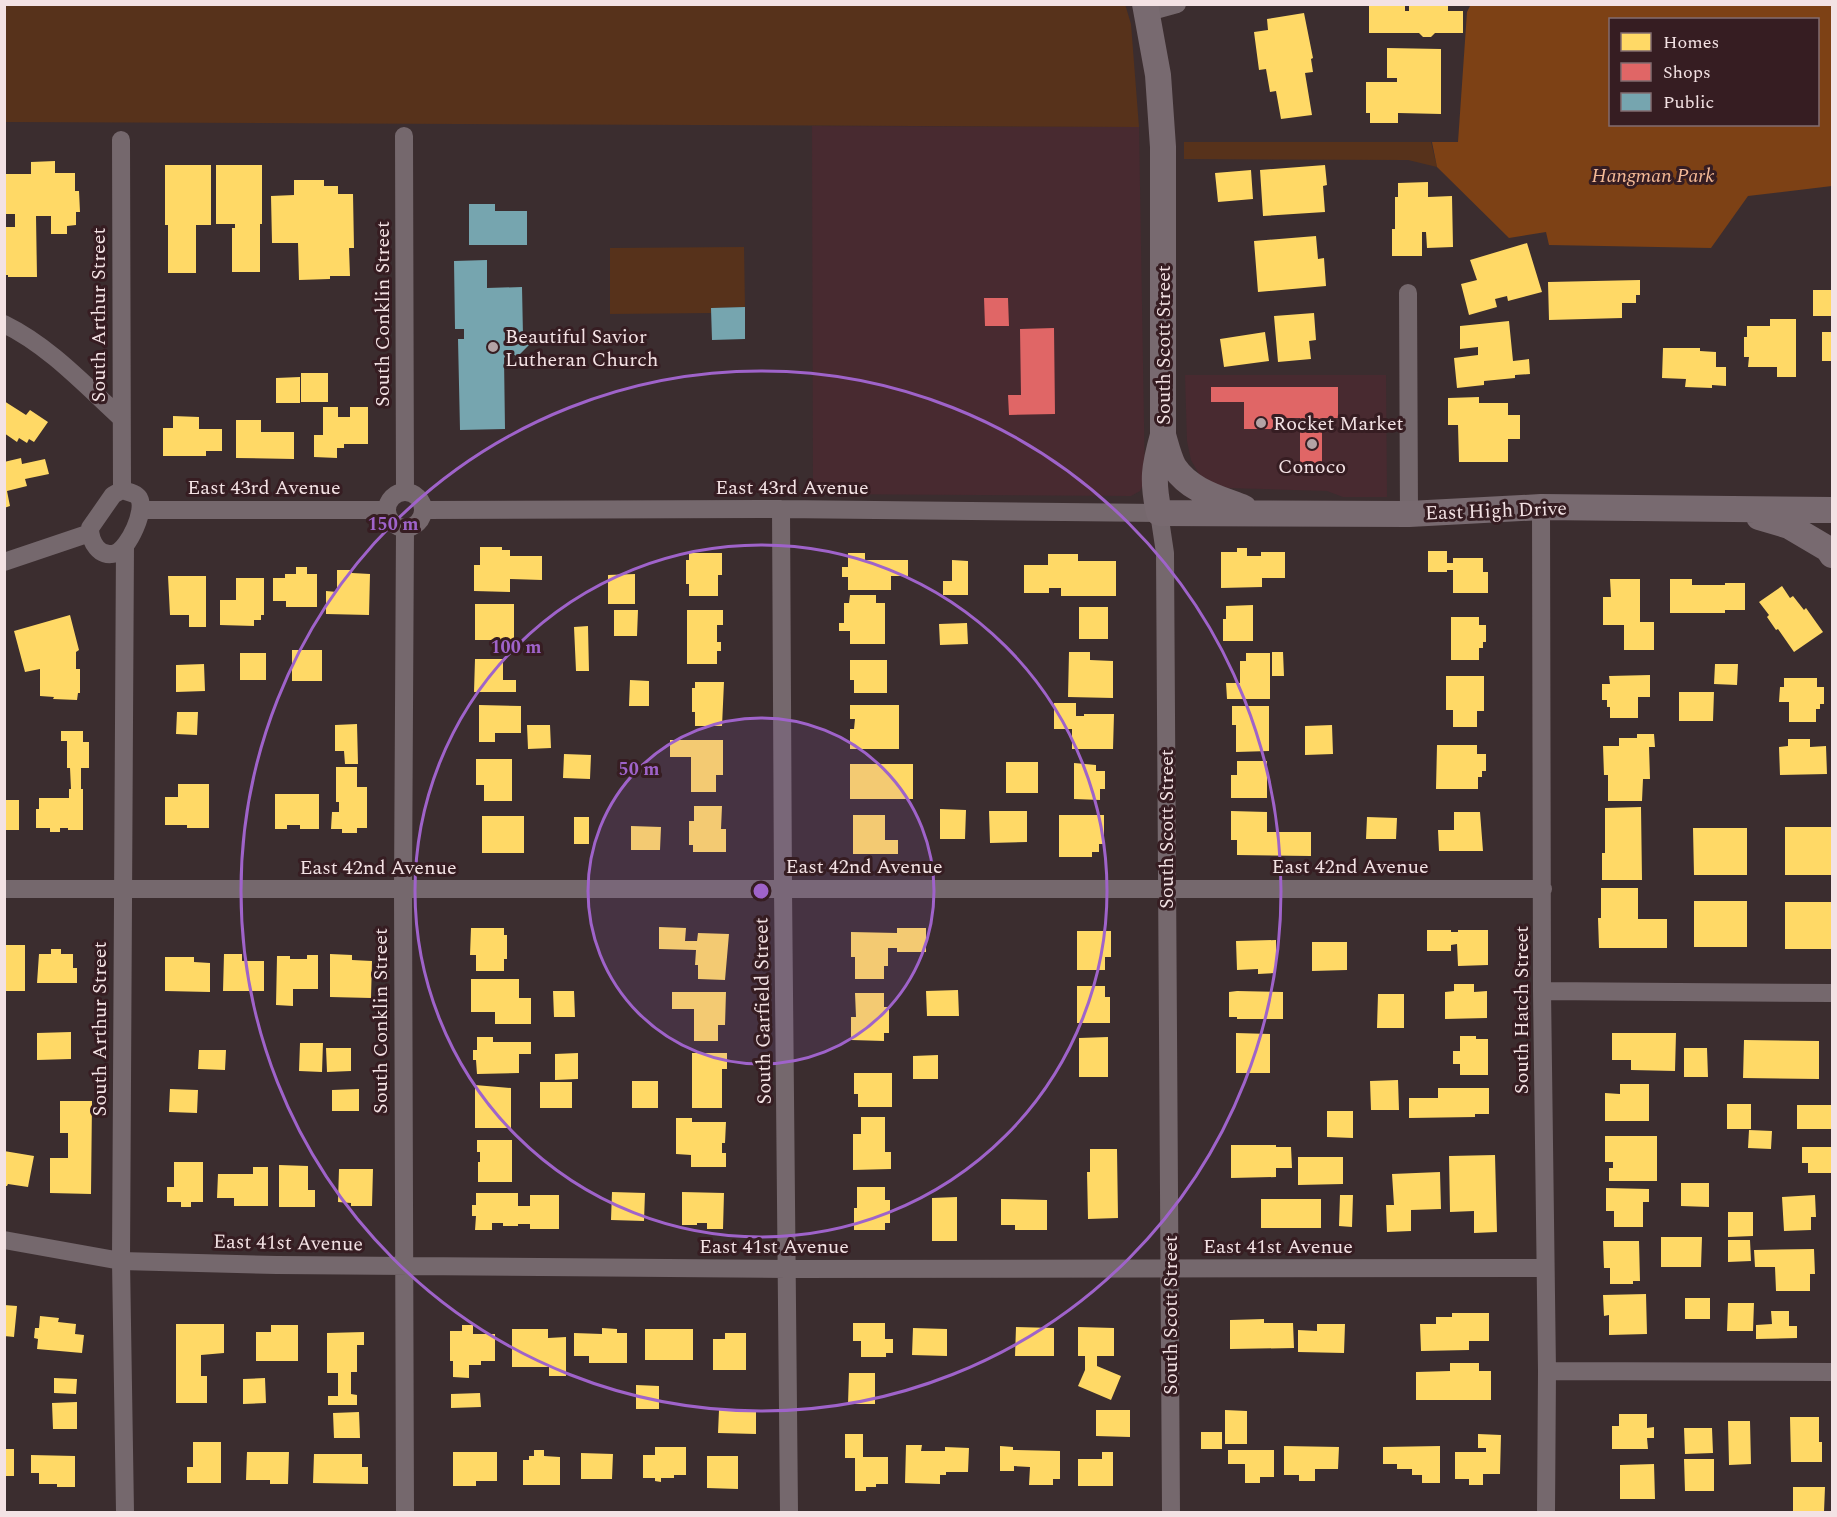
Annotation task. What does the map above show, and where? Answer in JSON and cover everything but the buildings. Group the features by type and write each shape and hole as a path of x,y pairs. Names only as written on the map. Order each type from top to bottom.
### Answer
{"main road":[{"name":"South Scott Street","path":"1146,8 1158,75 1163,147 1163,435 1154,466 1154,490 1159,513"},
{"path":"1163,435 1173,466 1188,483 1206,493 1259,514"},
{"name":"East High Drive","path":"1159,513 1409,514 1541,507 1833,510"},
{"path":"1733,508 1789,526 1828,549 1833,555"}],"street":[{"path":"1146,8 1178,4"},
{"name":"South Conklin Street","path":"404,136 405,492"},
{"name":"South Arthur Street","path":"121,140 122,490"},
{"path":"1408,293 1409,514"},
{"path":"4,324 23,333 49,353 121,418"},
{"path":"122,490 132,493 139,498 141,510 138,523 125,545 116,553 106,554 99,551 94,544 90,528 113,495 122,490"},
{"path":"405,492 415,494 424,510 423,516 416,525 405,529 394,525 387,516 387,510 391,498 405,492"},
{"name":"South Hatch Street","path":"1541,507 1546,1512"},
{"name":"East 43rd Avenue","path":"424,510 782,509 1159,513"},
{"name":"South Garfield Street","path":"782,509 789,1512"},
{"name":"East 43rd Avenue","path":"141,510 387,510"},
{"name":"South Scott Street","path":"1159,513 1165,553 1171,1512"},
{"name":"South Conklin Street","path":"405,529 403,889 405,1512"},
{"path":"4,562 90,533"},
{"name":"South Arthur Street","path":"125,545 121,1261 125,1512"},
{"name":"East 42nd Avenue","path":"4,889 1543,889"},
{"path":"1542,991 1833,993"},
{"name":"East 41st Avenue","path":"4,1240 121,1261 786,1269 1545,1268"},
{"path":"1547,1371 1833,1372"}],"shaded area":[{"path":"1125,4 1131,24 1139,127 5,122 5,5"},
{"path":"812,126 1139,127 1145,481 1140,491 1131,496 813,494"},
{"path":"1184,142 1431,142 1437,167 1408,160 1184,159"},
{"path":"744,247 745,307 711,308 711,313 610,314 610,248"},
{"path":"1185,375 1386,375 1387,497 1343,497 1327,491 1226,488 1209,482 1199,474 1191,460 1187,441"}],"green space":[{"name":"Hangman Park","path":"1471,4 1832,5 1832,186 1748,196 1711,248 1549,245 1546,232 1509,238 1437,167 1432,142 1458,142 1467,12"}],"place":[{"name":"Beautiful Savior Lutheran Church","path":"493,347"},
{"name":"Rocket Market","path":"1261,423"},
{"name":"Conoco","path":"1312,444"}]}
